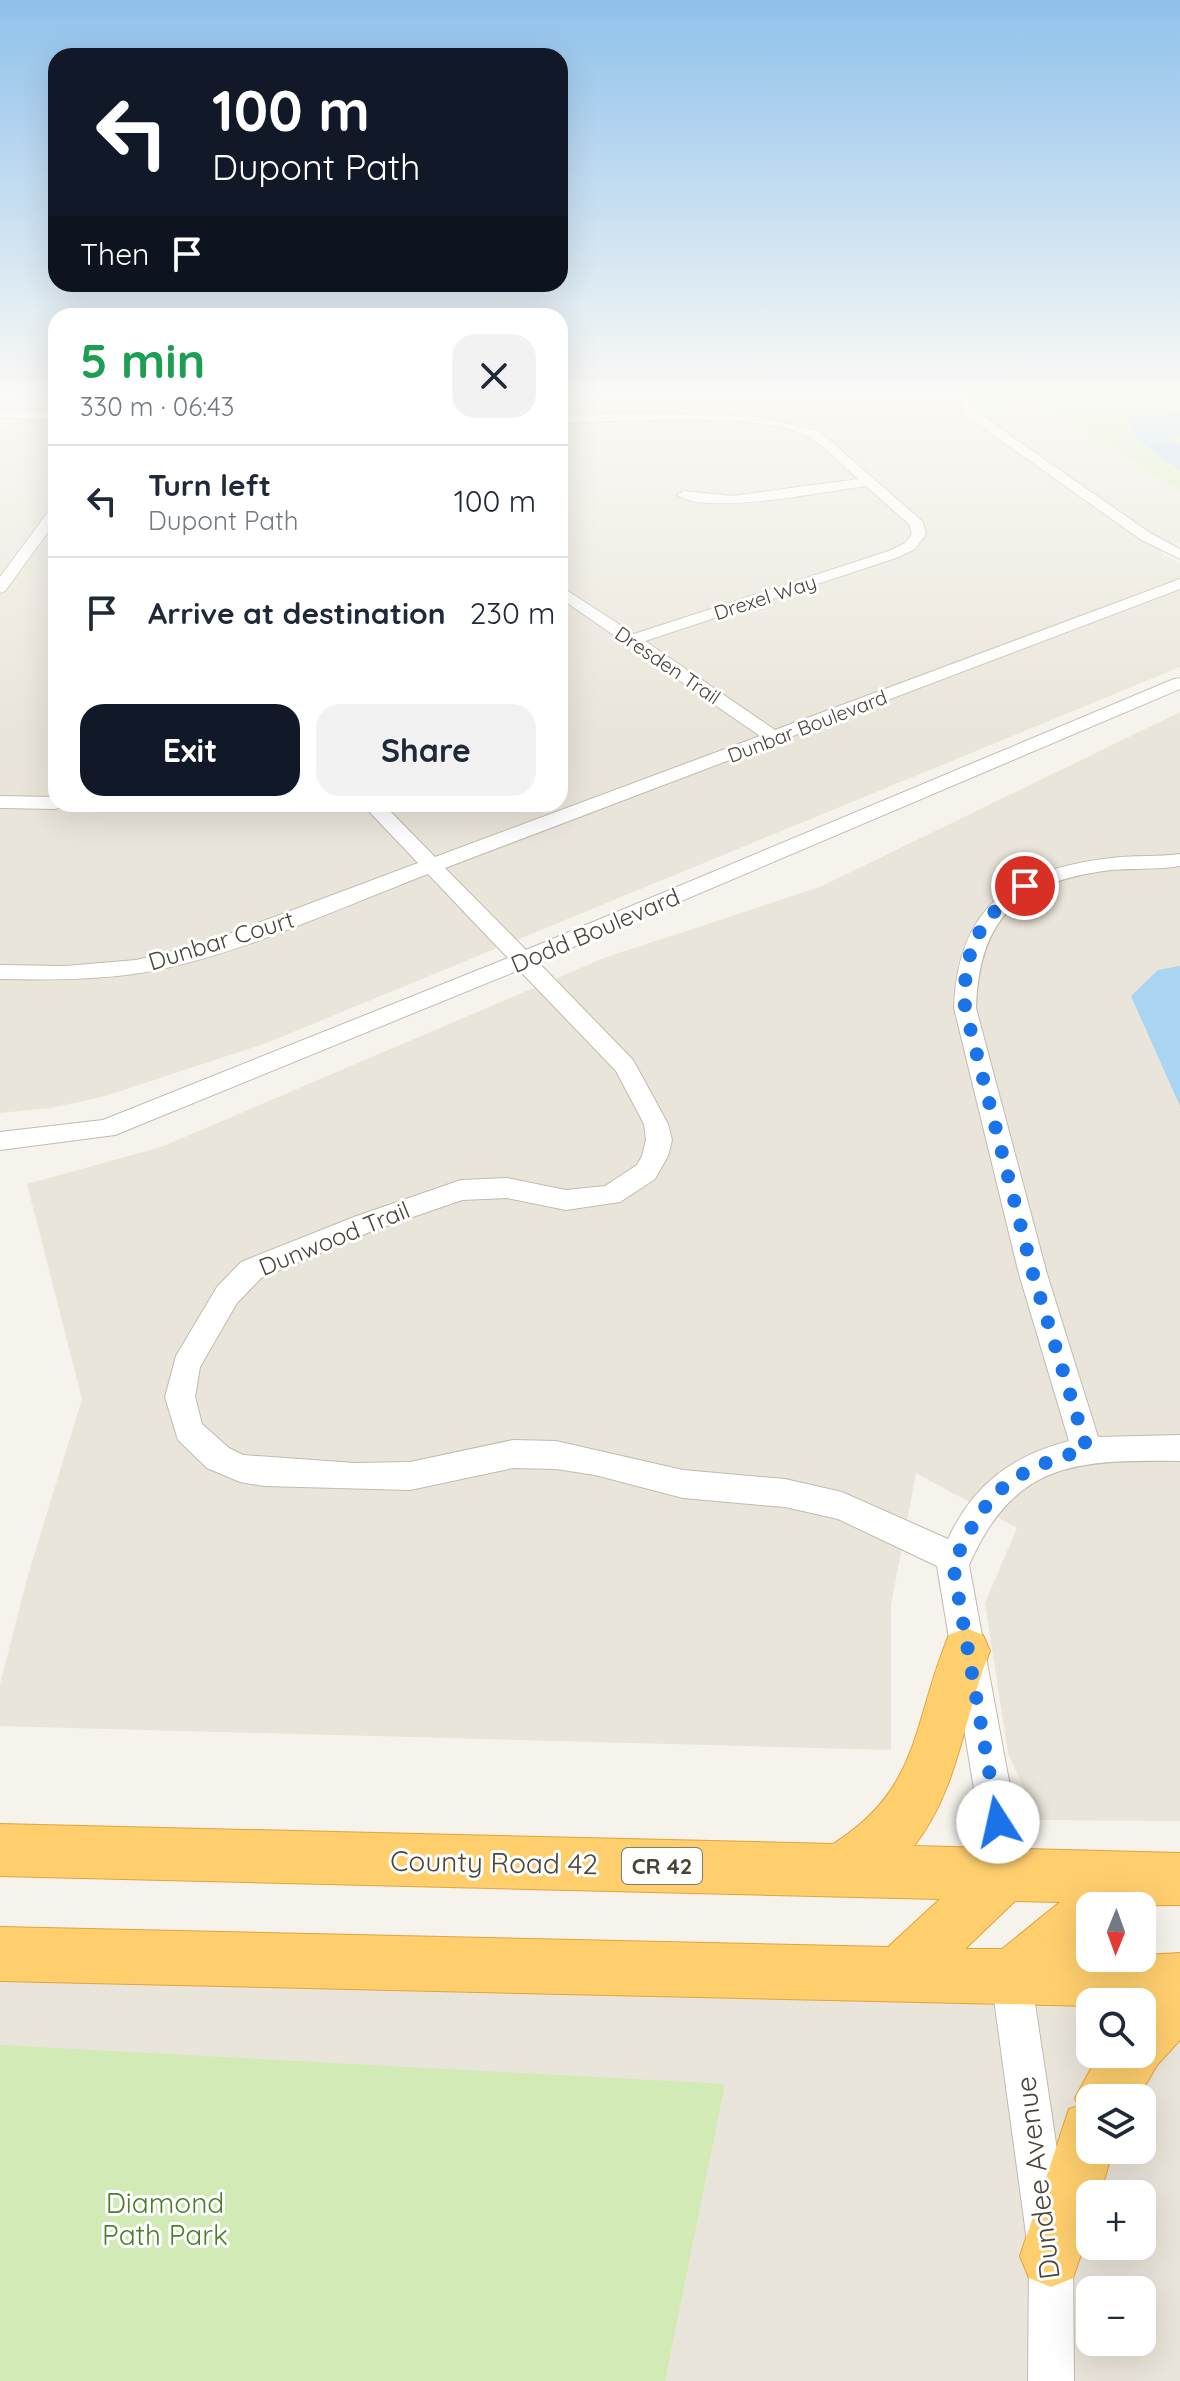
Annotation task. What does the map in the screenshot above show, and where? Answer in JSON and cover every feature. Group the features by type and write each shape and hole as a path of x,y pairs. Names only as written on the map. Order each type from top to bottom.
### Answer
{"highway":[{"path":"840,1870 896,1828 929,1777 954,1676 966,1651"},
{"name":"County Road 42","path":"0,1850 1007,1873 1136,1888"},
{"path":"899,1974 1007,1873"},
{"path":"1011,1977 1076,1924"},
{"path":"0,1954 1180,1981"},
{"path":"1156,2026 1180,1996"},
{"path":"1051,2256 1079,2164"}],"street":[{"name":"Drexel Way","path":"632,640 910,546 919,534 916,522 898,506"},
{"path":"1103,506 1145,536 1180,555"},
{"path":"0,588 48,522"},
{"name":"Dunbar Boulevard","path":"433,867 1180,584"},
{"name":"Dresden Trail","path":"568,596 775,738"},
{"name":"Dodd Boulevard","path":"0,1141 106,1129 523,960 1180,683"},
{"path":"0,802 48,803"},
{"name":"Dunwood Trail","path":"380,812 606,1043 640,1092 656,1124 659,1140 646,1172 611,1195 566,1200 507,1188 483,1188 440,1196 251,1270 227,1295 186,1365 180,1397 189,1431 218,1458 240,1468 264,1472 355,1477 410,1476 513,1454 556,1455 683,1484 797,1495 862,1514 956,1559"},
{"path":"1087,1449 1033,1274 965,1008 963,979 981,928 996,906 1025,886 1088,868 1180,860"},
{"name":"Dunbar Court","path":"0,972 65,973 136,967 209,949 433,867"},
{"path":"1007,1873 957,1607 953,1565 968,1528 988,1500 1018,1475 1087,1449 1180,1448"},
{"name":"Dundee Avenue","path":"1011,1977 1051,2256 1051,2381"}],"shaded area":[{"path":"0,506 48,506 48,812 568,812 568,506 1180,506 1180,542 1161,553 1180,563 1180,667 264,1044 102,1097 50,1108 0,1113"},
{"path":"1180,712 1180,1821 1037,1820 1008,1753 985,1603 1017,1528 916,1473 891,1605 891,1750 0,1726 0,1684 28,1575 82,1399 27,1184 161,1147 604,958 820,887"},
{"path":"0,1954 1180,1981 1180,2381 0,2381"}],"green space":[{"name":"Diamond Path Park","path":"0,2045 725,2084 665,2381 0,2381"}],"water":[{"path":"1180,966 1180,1106 1131,996 1158,970"}],"route":[{"path":"998,1822 957,1607 953,1565 968,1528 988,1500 1018,1475 1051,1460 1087,1449 1033,1274 965,1008 963,979 981,928 996,906 1025,886"}]}
